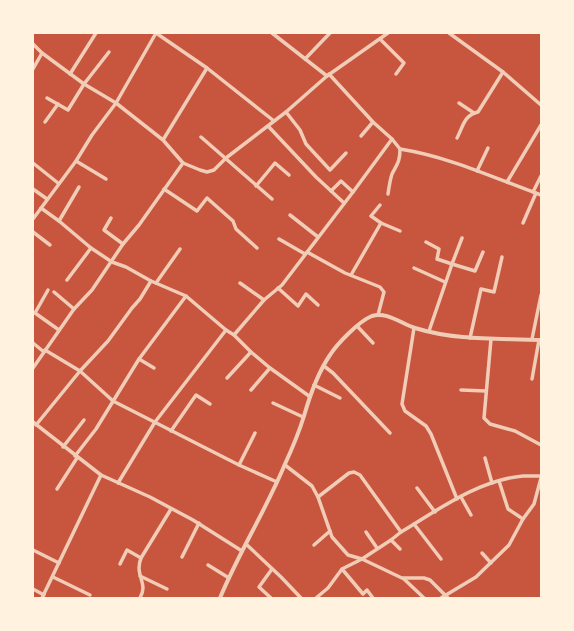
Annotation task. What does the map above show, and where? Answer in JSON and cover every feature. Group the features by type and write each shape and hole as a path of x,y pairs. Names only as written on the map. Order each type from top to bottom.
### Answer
{"street":[{"path":"70,74 96,33"},
{"path":"33,219 58,183 76,161 92,135 116,103 156,33 207,68 274,121"},
{"path":"272,33 328,75 373,122 392,139 400,149 400,158 397,168 392,174 388,194"},
{"path":"305,59 330,33"},
{"path":"33,44 42,53 70,74 116,103 163,140 183,163 207,172 214,170 226,158 286,112 328,75 388,33"},
{"path":"449,33 503,72 541,105"},
{"path":"380,39 404,63 396,74"},
{"path":"47,98 68,110 84,84 109,52"},
{"path":"33,69 42,53"},
{"path":"163,140 207,68"},
{"path":"457,138 466,119 470,114 478,112 503,72"},
{"path":"459,103 474,113"},
{"path":"45,122 58,104"},
{"path":"286,112 300,130 306,144 330,170 346,153"},
{"path":"361,136 373,122"},
{"path":"507,182 541,125"},
{"path":"268,126 316,177 344,204"},
{"path":"201,137 272,199"},
{"path":"234,335 264,300 278,288 318,238 392,139"},
{"path":"477,171 488,148"},
{"path":"400,149 438,157 461,164 541,195"},
{"path":"76,161 106,179"},
{"path":"33,163 58,183"},
{"path":"33,368 74,309 92,290 123,244 183,163"},
{"path":"256,186 275,163 289,176"},
{"path":"523,223 541,176"},
{"path":"331,191 342,181 353,192"},
{"path":"59,221 79,187"},
{"path":"164,189 196,211 207,198 233,221 236,229 257,248"},
{"path":"33,190 47,199"},
{"path":"380,204 371,216 381,223 400,231"},
{"path":"41,208 91,248 112,262 126,267 151,281 186,296 234,335 270,368 309,396"},
{"path":"290,215 318,238"},
{"path":"111,218 104,230 123,244"},
{"path":"350,275 381,223"},
{"path":"33,232 50,245"},
{"path":"429,331 462,238"},
{"path":"279,239 350,275 380,287 384,292 378,315"},
{"path":"426,242 439,249 437,259 475,271 483,252"},
{"path":"67,280 91,248"},
{"path":"156,283 180,249"},
{"path":"470,338 481,289 494,292 502,257"},
{"path":"414,268 446,282"},
{"path":"151,281 140,299 108,341 80,371 35,424 101,475 199,524 242,551"},
{"path":"240,283 264,300"},
{"path":"278,288 298,306 306,294 318,305"},
{"path":"48,290 34,313 59,330"},
{"path":"54,292 74,309"},
{"path":"532,340 541,295"},
{"path":"57,489 76,457 96,429 140,360 186,296"},
{"path":"220,598 285,465 314,385 330,355 357,326 372,316 378,315 395,319 414,328 444,336 540,340 532,379"},
{"path":"357,326 373,343"},
{"path":"414,328 402,404 404,411 426,426 431,434 459,498 471,515"},
{"path":"118,483 155,422 226,330"},
{"path":"491,339 484,418 490,424 515,431 541,445"},
{"path":"33,343 44,351 80,371 113,401 239,465 277,482"},
{"path":"228,378 251,352"},
{"path":"140,360 154,368"},
{"path":"324,366 333,372 390,433"},
{"path":"251,390 270,368"},
{"path":"314,385 340,398"},
{"path":"460,390 486,390"},
{"path":"172,431 196,395 210,404"},
{"path":"273,404 303,417"},
{"path":"63,447 84,420"},
{"path":"239,465 255,433"},
{"path":"485,458 492,483"},
{"path":"285,465 312,486 318,497 332,537 348,555 362,559 402,578 424,598"},
{"path":"318,497 348,473 354,472 360,475 401,532"},
{"path":"33,589 43,597 101,475"},
{"path":"316,598 328,588 342,569 362,559 401,532 472,491 492,483 522,476 541,477 534,504 509,545 476,577 447,597 441,598"},
{"path":"499,481 508,509 524,519"},
{"path":"417,488 434,512"},
{"path":"140,598 144,588 138,565 171,509"},
{"path":"182,557 199,524"},
{"path":"414,524 441,559"},
{"path":"314,545 330,531"},
{"path":"366,532 377,548"},
{"path":"391,540 400,550"},
{"path":"246,544 301,598"},
{"path":"33,550 59,563"},
{"path":"120,564 127,550 141,558"},
{"path":"482,553 491,563"},
{"path":"208,565 229,578"},
{"path":"271,598 259,587 272,569"},
{"path":"342,569 362,594"},
{"path":"53,576 90,595"},
{"path":"140,576 167,589"},
{"path":"402,578 424,578 430,580 447,597"},
{"path":"360,598 367,590 373,598"}]}
